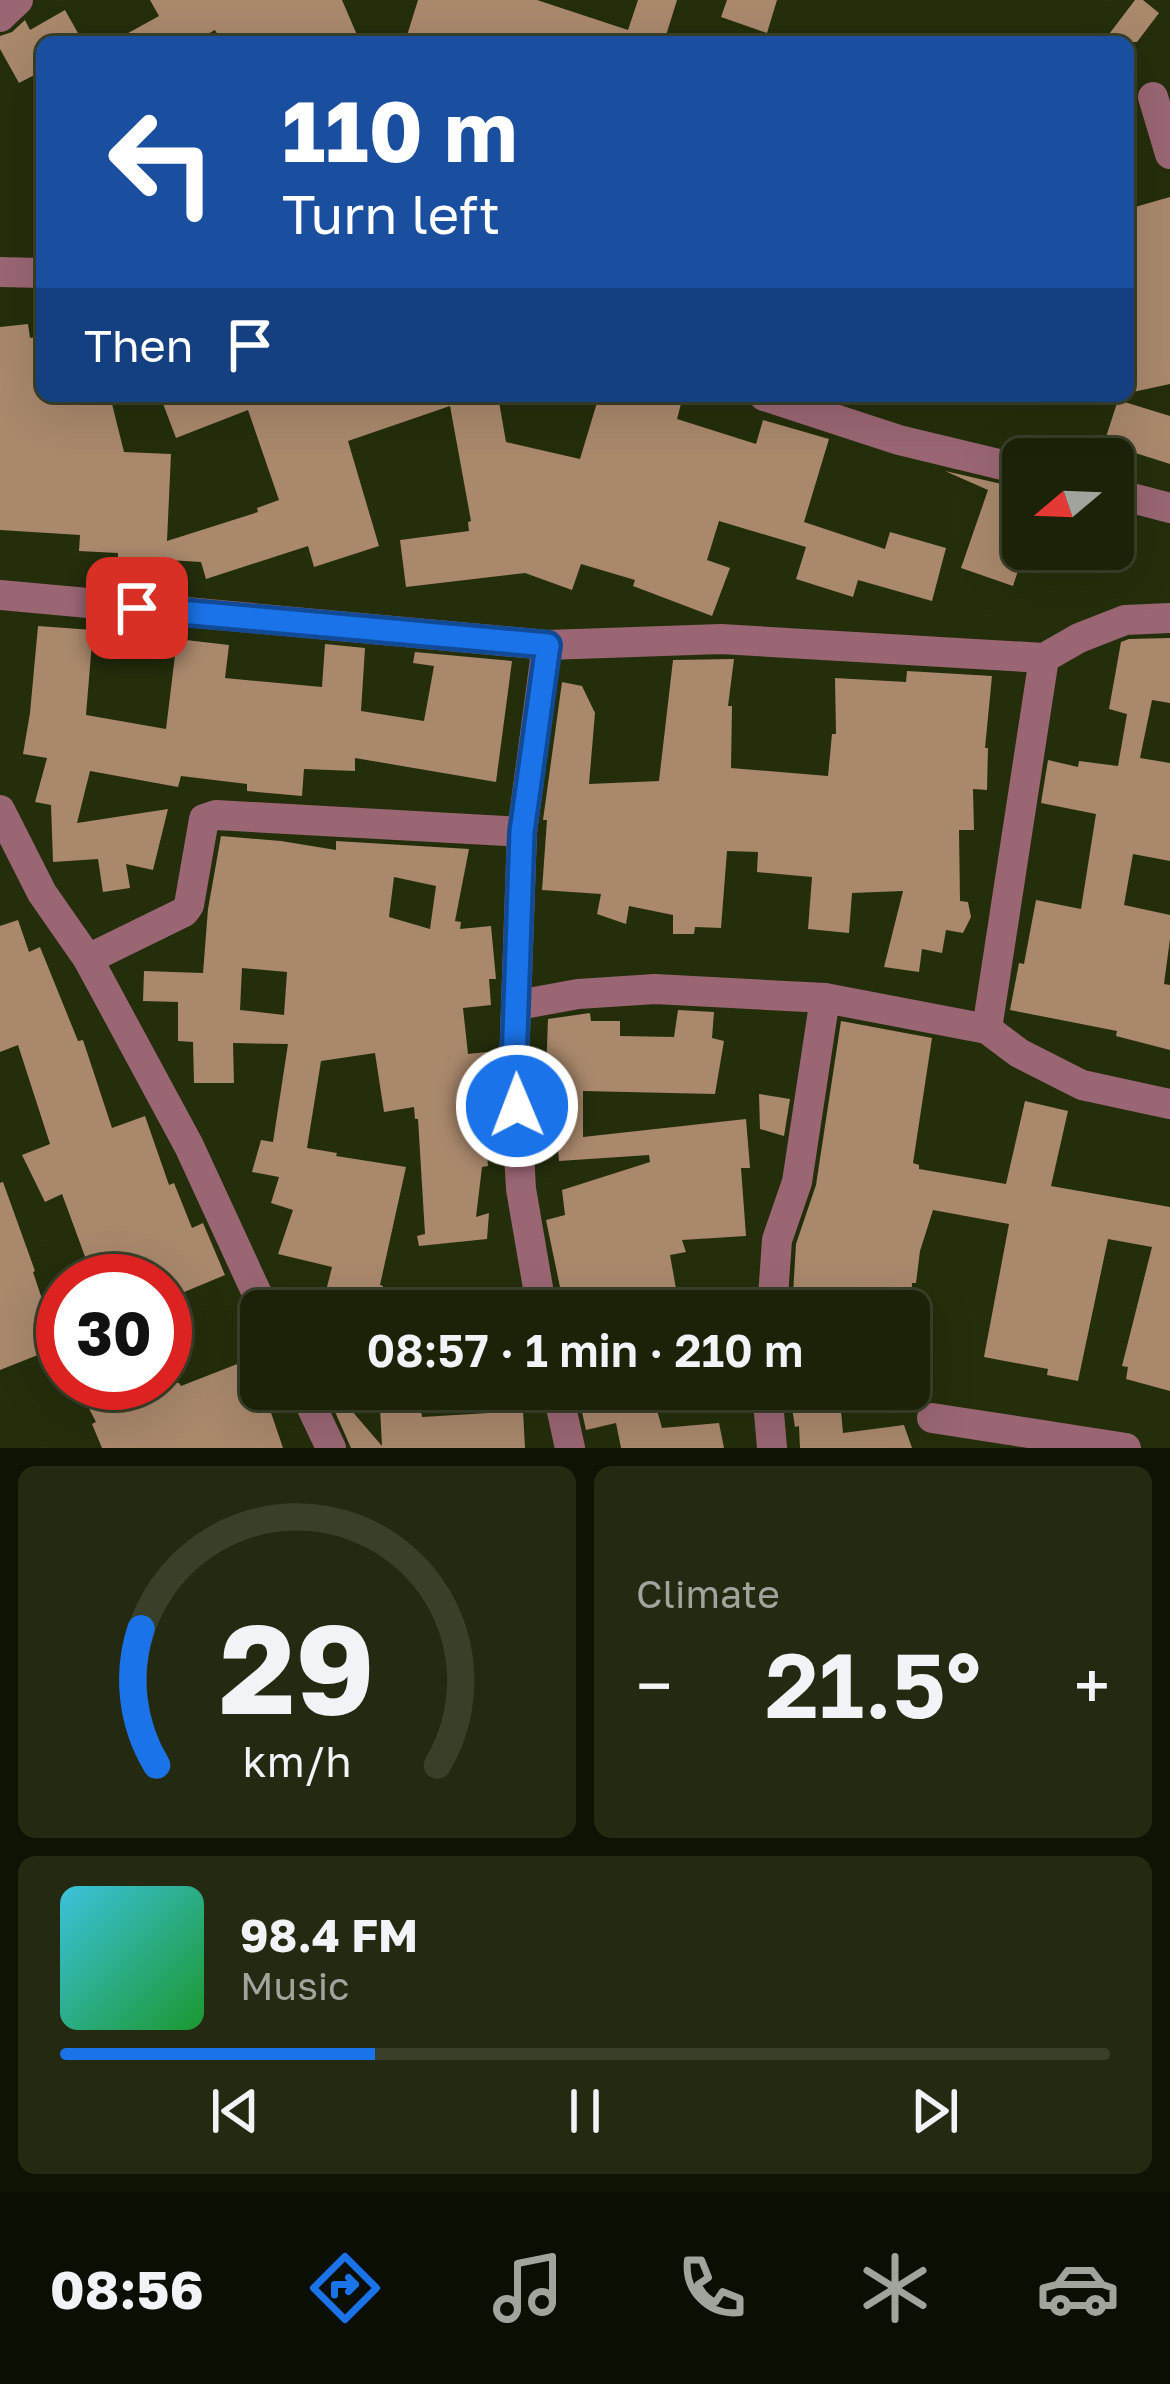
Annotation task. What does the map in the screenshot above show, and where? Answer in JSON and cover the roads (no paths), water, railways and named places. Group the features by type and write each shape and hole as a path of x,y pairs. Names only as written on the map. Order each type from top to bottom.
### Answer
{"street":[{"path":"0,17 18,0"},
{"path":"1153,97 1170,154"},
{"path":"0,272 36,273"},
{"path":"782,402 899,440 1002,465"},
{"path":"1134,499 1170,508"},
{"path":"0,596 548,645 721,639 1044,658 1078,638 1125,620 1170,618"},
{"path":"538,1290 521,1190 514,1064 522,832 548,645"},
{"path":"987,1029 1044,658"},
{"path":"0,810 42,893 88,959 189,1146 256,1290"},
{"path":"88,959 184,912 204,819 216,815 522,832"},
{"path":"518,1005 578,994 655,989 825,998 987,1029 1019,1053 1082,1084 1170,1104"},
{"path":"773,1290 777,1240 796,1183 825,998"},
{"path":"313,1410 331,1448"},
{"path":"562,1410 570,1448"},
{"path":"769,1410 772,1448"},
{"path":"932,1418 1126,1448"}]}
